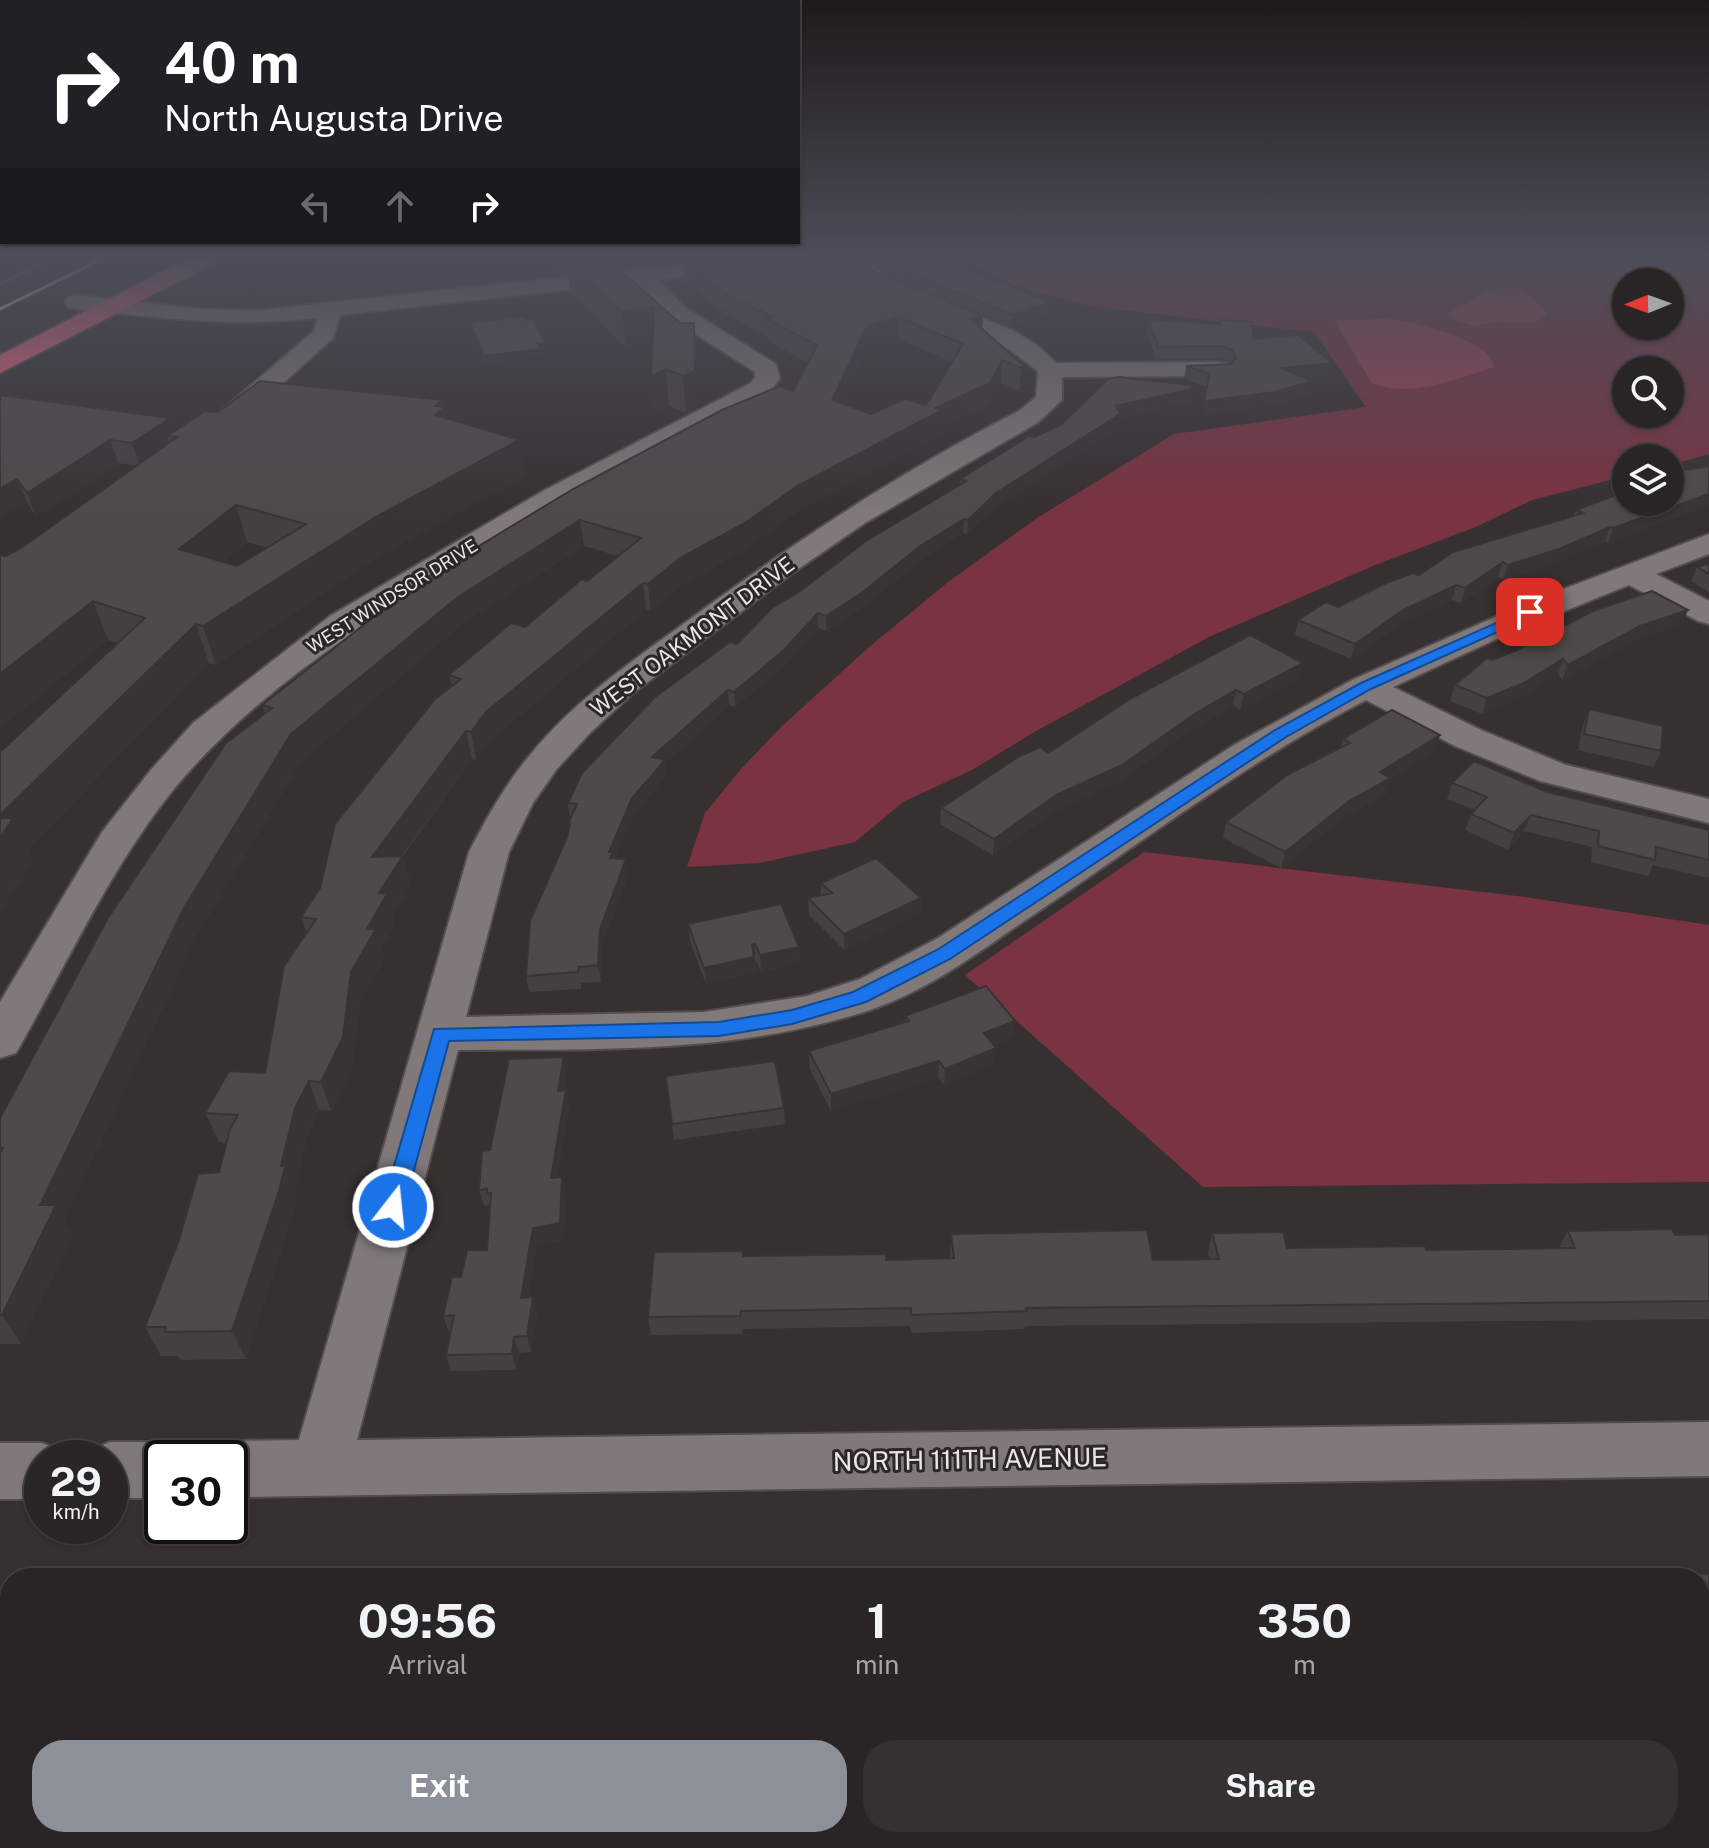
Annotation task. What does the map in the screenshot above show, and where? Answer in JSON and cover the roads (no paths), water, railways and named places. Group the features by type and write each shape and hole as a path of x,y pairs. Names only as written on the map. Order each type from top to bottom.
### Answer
{"highway":[{"path":"0,365 46,341"}],"street":[{"path":"215,428 267,387 316,341"},
{"name":"WEST WINDSOR DRIVE","path":"0,1041 116,841 163,779 206,731 298,655 355,615 566,490 760,388 768,378 767,369 723,341"},
{"path":"1019,341 1032,350 1050,370 1219,369"},
{"name":"WEST OAKMONT DRIVE","path":"320,1468 489,852 514,802 552,752 620,687 783,565 855,517 1028,417 1049,400 1050,370"},
{"path":"441,1034 719,1029 792,1017 859,997 944,954 1280,733 1366,686 1504,622 1709,543"},
{"path":"1630,573 1709,614"},
{"path":"1366,686 1448,730 1534,766 1633,795 1709,811"},
{"name":"NORTH 111TH AVENUE","path":"248,1469 1709,1449"},
{"path":"0,1471 24,1471"}]}
